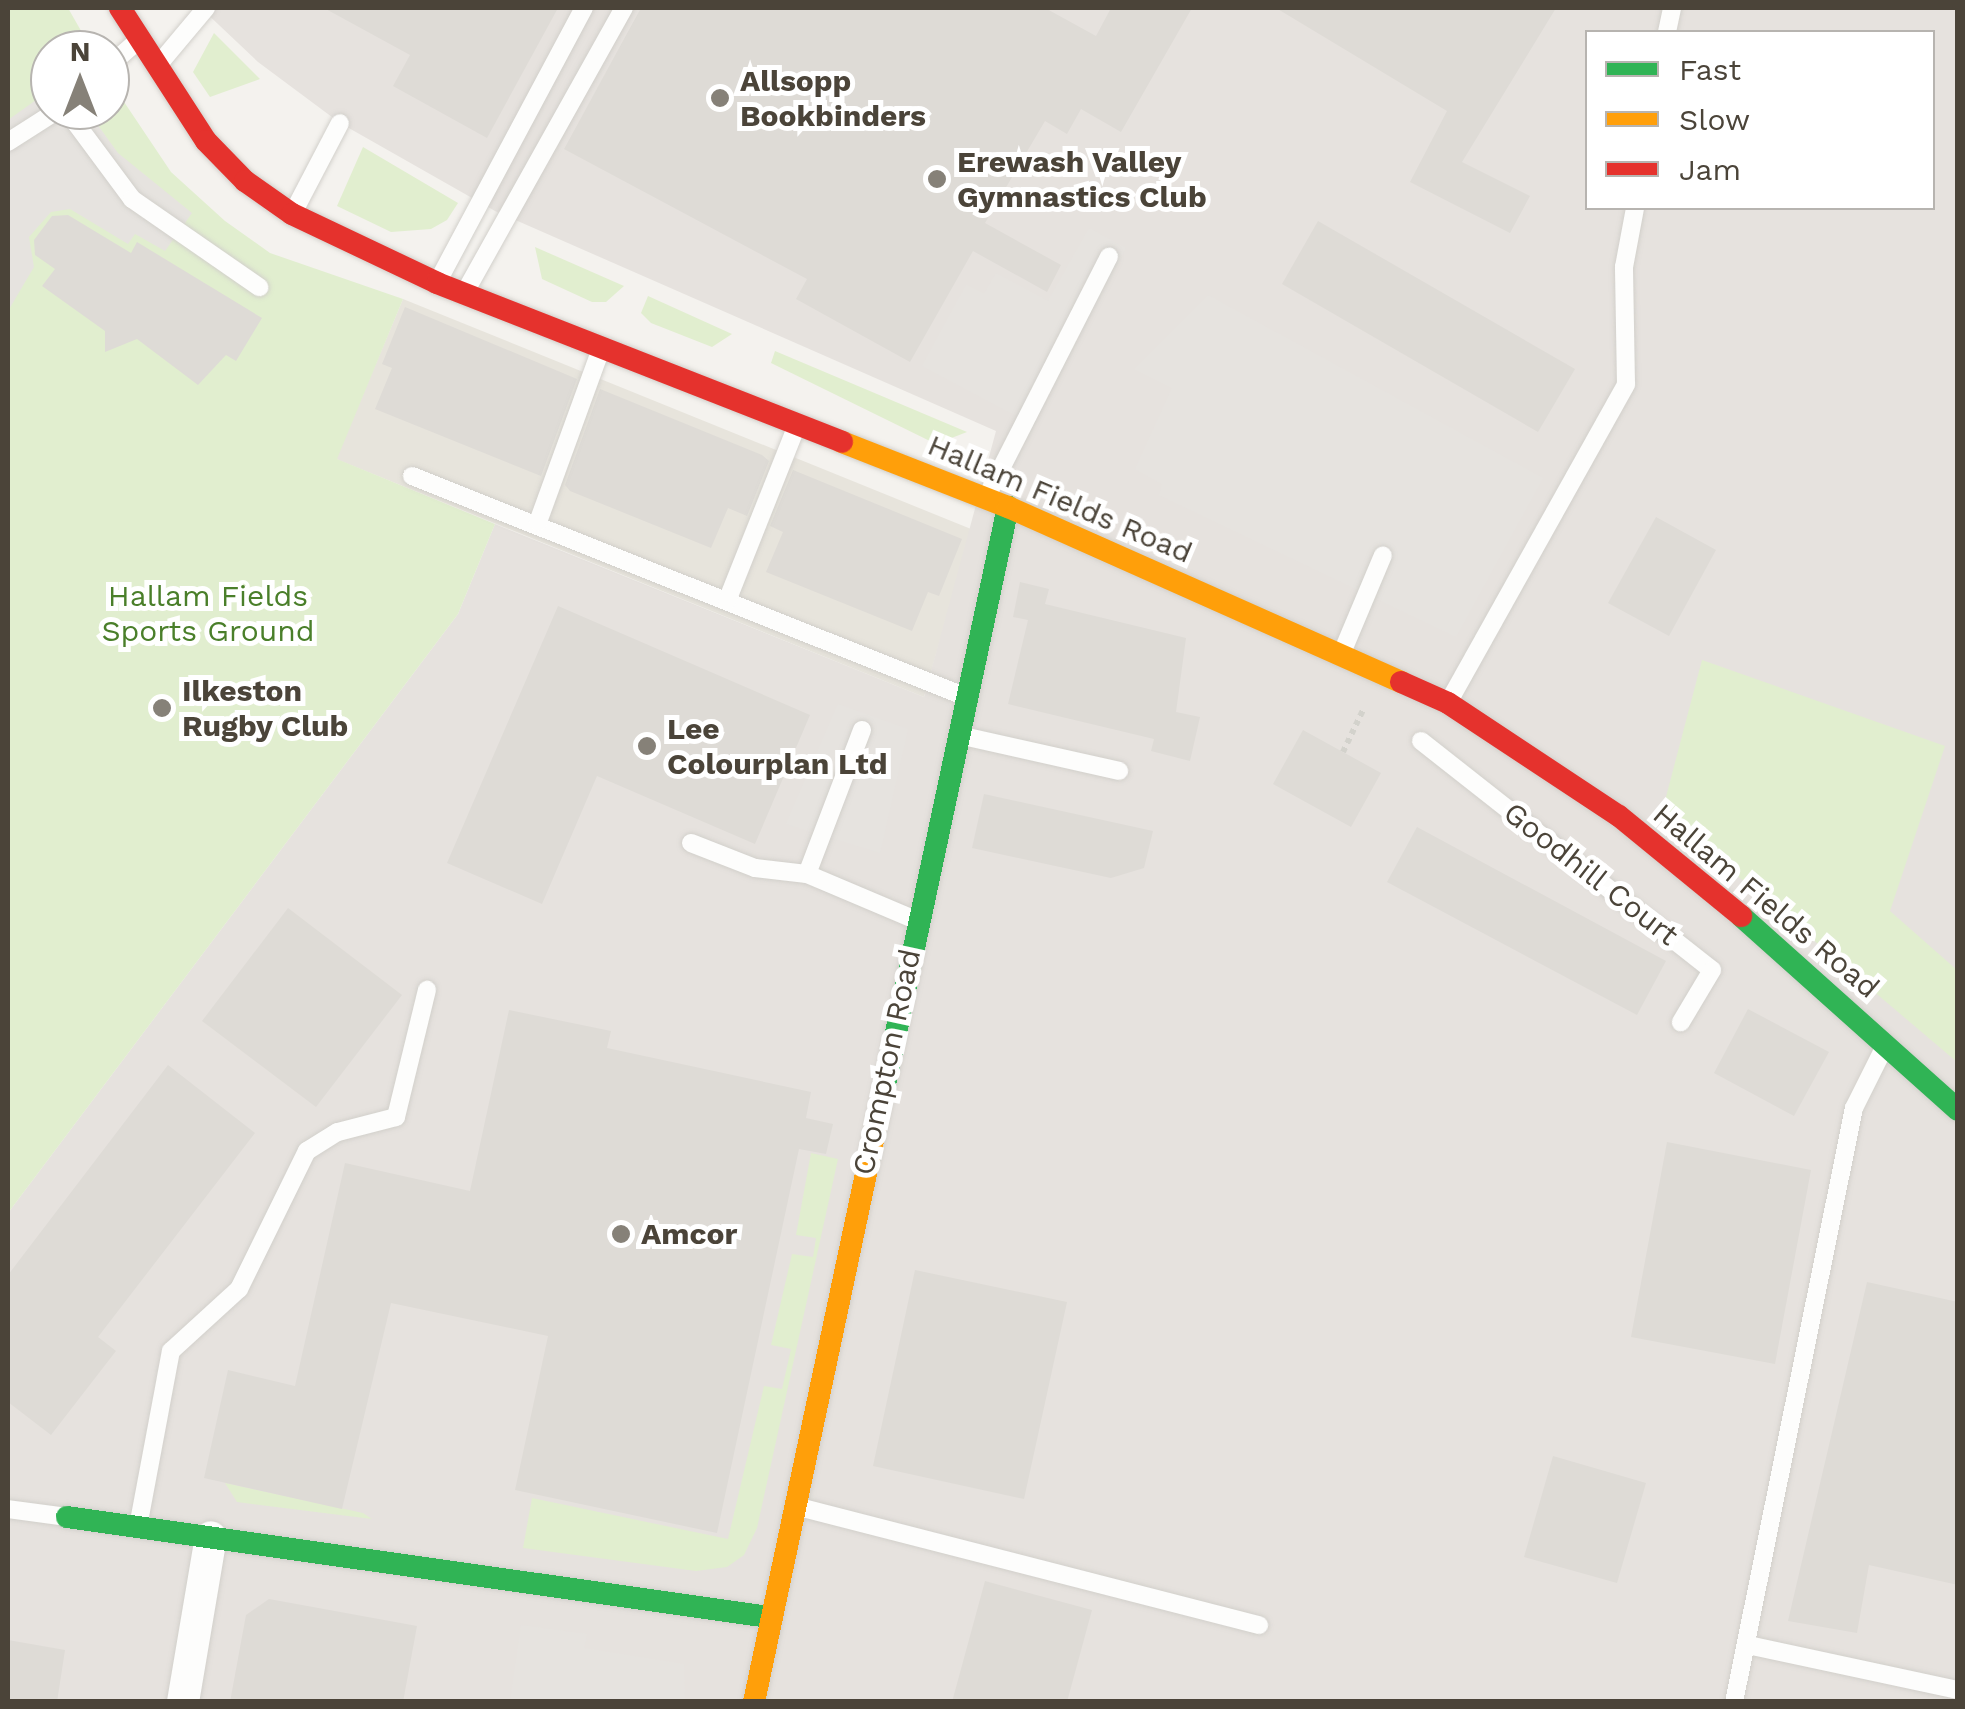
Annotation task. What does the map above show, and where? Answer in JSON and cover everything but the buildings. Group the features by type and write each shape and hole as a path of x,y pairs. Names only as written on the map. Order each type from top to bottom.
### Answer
{"street":[{"name":"Hallam Fields Road","path":"120,8 156,68 227,166 292,214 436,283 799,420 1008,507 1448,703 1619,816 1886,1043 1958,1110"},
{"name":"Crompton Road","path":"754,1702 916,920 1008,507"},
{"path":"67,1517 769,1617"},
{"path":"183,1702 211,1538"}],"lane":[{"path":"156,68 206,8"},
{"path":"436,283 584,8"},
{"path":"464,294 624,8"},
{"path":"130,48 139,40"},
{"path":"292,214 340,123"},
{"path":"8,142 30,129"},
{"path":"78,130 132,199 259,287"},
{"path":"1448,703 1626,384 1624,267 1635,210"},
{"path":"986,498 1108,257"},
{"path":"538,522 602,346"},
{"path":"727,600 799,420"},
{"path":"412,476 538,522 964,696"},
{"path":"1340,656 1383,555"},
{"path":"807,874 862,730"},
{"path":"956,734 1118,772"},
{"name":"Goodhill Court","path":"1421,741 1712,970 1681,1022"},
{"path":"691,843 754,868 807,874 916,920"},
{"path":"138,1527 171,1351 239,1289 307,1150 338,1132 396,1117 427,990"},
{"path":"1734,1702 1854,1108 1886,1043"},
{"path":"794,1506 1259,1625"},
{"path":"8,1509 67,1517"},
{"path":"1748,1645 1958,1690"}],"shaded area":[{"path":"201,8 1957,8 1957,1701 8,1701 8,1213 458,614 495,524 924,697 996,431 495,211 340,123 258,62"},
{"path":"30,104 30,130 101,130 118,153 192,213 165,251 135,234 128,244 70,209 51,212 29,237 34,267 8,311 8,120"},
{"path":"1089,228 1126,248 1033,425 922,366 966,285 984,294 996,273 1048,301"},
{"path":"1208,295 1543,478 1456,637 1159,495 1162,484 1135,469 1172,388 1134,369"},
{"path":"403,299 971,529 924,697 336,459"},
{"path":"838,704 908,729 880,853 786,824"},
{"path":"521,1625 587,1634 584,1648 684,1664 685,1701 510,1701"}],"green space":[{"name":"Hallam Fields Sports Ground","path":"8,8 68,8 81,30 30,30 30,130 130,130 130,111 171,172 225,221 270,253 403,299 337,459 495,524 458,614 8,1213"},
{"path":"214,33 260,79 210,97 193,72"},
{"path":"363,147 458,203 447,220 431,229 391,232 337,206"},
{"path":"535,247 624,286 606,302 592,302 542,279"},
{"path":"648,296 732,334 712,347 651,323 641,313"},
{"path":"775,351 967,432 936,444 771,363"},
{"path":"1702,660 1945,746 1890,911 1957,970 1957,1062 1662,812"},
{"path":"811,1153 838,1159 757,1528 744,1555 727,1567 696,1571 523,1548 532,1498 728,1539 764,1386 782,1389 791,1349 771,1345 792,1254 813,1257 816,1238 796,1235"},
{"path":"225,1483 363,1513 372,1519 237,1502"}],"traffic: fast":[{"path":"878,1117 1008,507"},
{"path":"1741,916 1958,1110"},
{"path":"67,1517 769,1617"}],"traffic: slow":[{"path":"842,442 1008,507 1401,682"},
{"path":"754,1702 878,1117"}],"traffic: jam":[{"path":"120,8 206,141 245,181 292,214 437,283 842,442"},
{"path":"1401,682 1448,703 1619,816 1741,916"}],"place":[{"name":"Allsopp Bookbinders","path":"720,98"},
{"name":"Erewash Valley Gymnastics Club","path":"937,179"},
{"name":"Ilkeston Rugby Club","path":"162,708"},
{"name":"Lee Colourplan Ltd","path":"647,746"},
{"name":"Amcor","path":"621,1234"}]}
